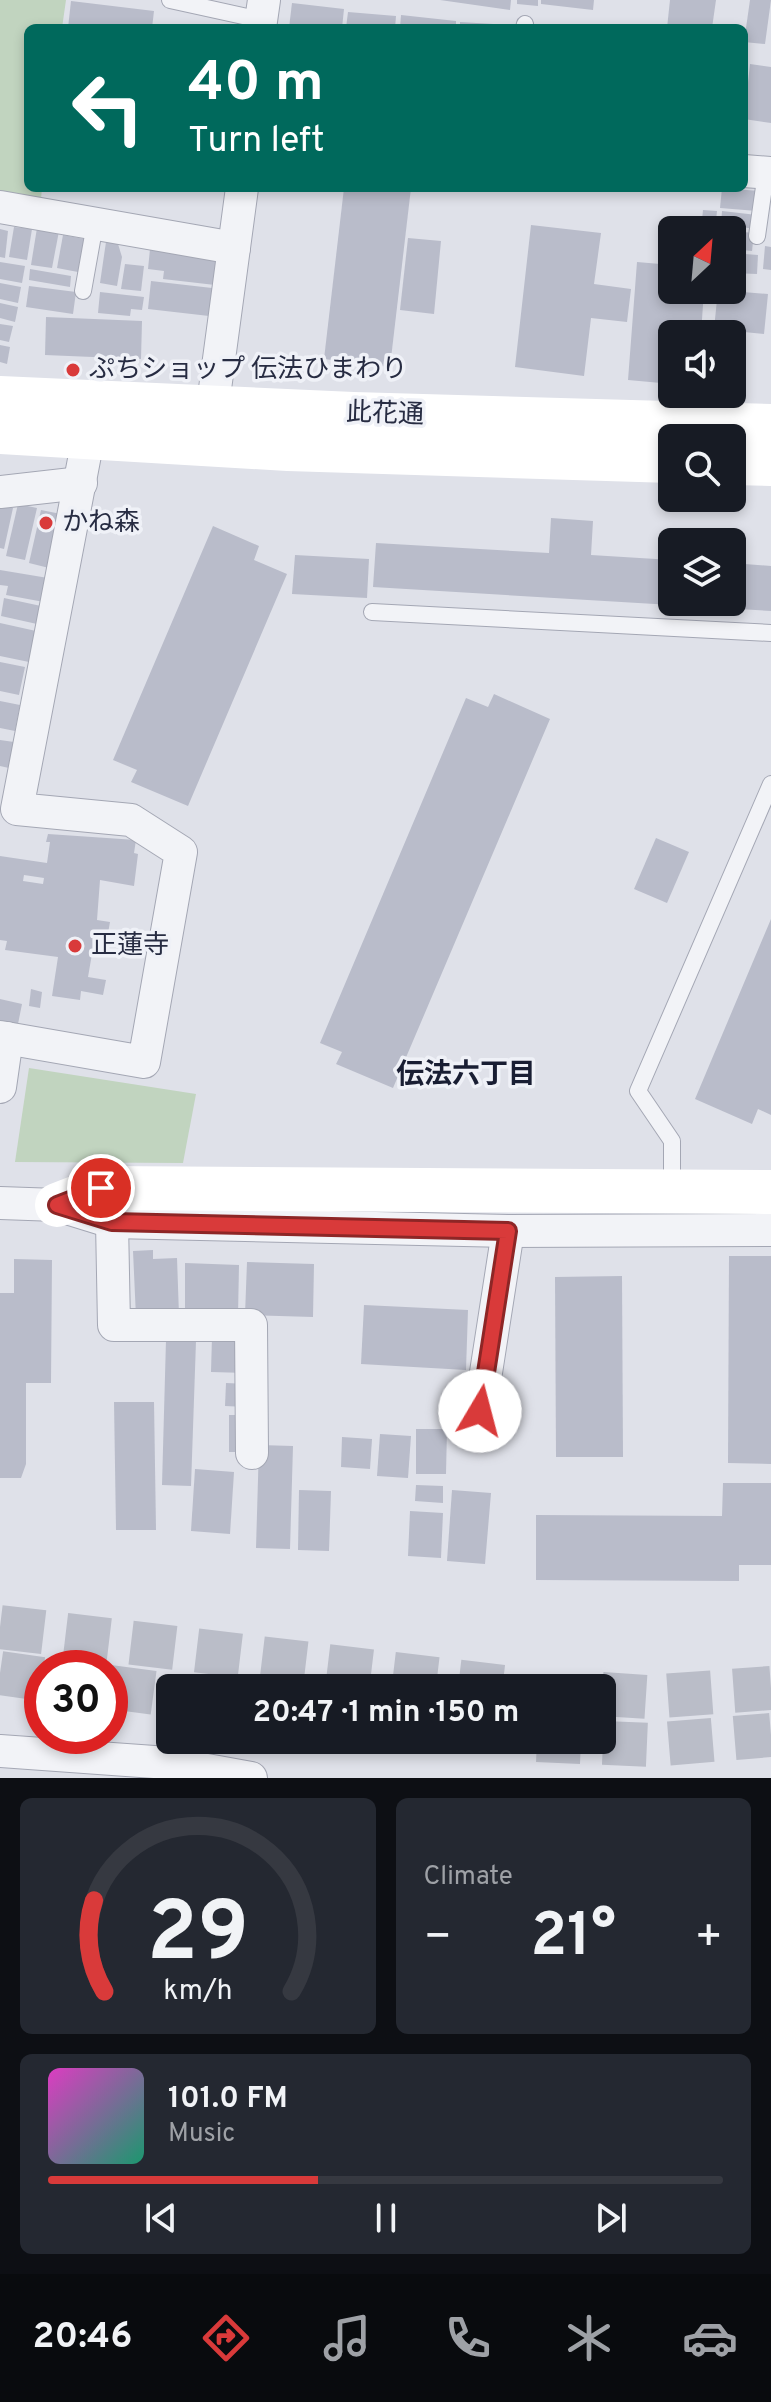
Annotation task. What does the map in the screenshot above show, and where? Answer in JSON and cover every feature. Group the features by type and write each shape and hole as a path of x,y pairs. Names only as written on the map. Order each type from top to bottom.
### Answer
{"street":[{"path":"210,427 241,192"},
{"path":"0,207 234,248"},
{"name":"此花通","path":"0,398 210,427 658,460"},
{"name":"此花通","path":"0,432 88,439 210,427 771,426"},
{"path":"0,1087 3,1037 144,1062 181,852 131,820 8,814 88,439"},
{"path":"746,463 771,464"},
{"path":"0,492 81,483"},
{"path":"57,1205 101,1188 771,1192"},
{"path":"0,1203 57,1205 112,1222 508,1231 771,1230"},
{"path":"112,1222 114,1325 251,1325 252,1453"},
{"path":"480,1411 508,1231"},
{"path":"0,1751 168,1763 251,1778"}],"lane":[{"path":"170,0 262,16"},
{"path":"757,236 760,172"},
{"path":"83,291 95,224"},
{"path":"372,612 771,633"},
{"path":"672,1191 672,1141 638,1091 771,784"}],"green space":[{"path":"0,0 66,0 63,24 24,24 24,192 42,192 41,199 0,191"},
{"path":"29,1068 196,1094 183,1163 15,1162"}],"building":[{"path":"440,0 511,0 510,10"},
{"path":"517,0 538,0 538,6 517,4"},
{"path":"541,0 594,0 593,10 541,4"},
{"path":"670,0 716,0 713,24 667,24"},
{"path":"750,0 771,0 765,44 748,42"},
{"path":"71,1 154,11 152,24 68,24"},
{"path":"292,3 344,9 342,24 289,24"},
{"path":"348,12 396,16 395,24 346,24"},
{"path":"401,15 456,21 456,24 400,24"},
{"path":"750,64 771,67 771,123 748,120"},
{"path":"759,191 757,211 720,208 722,192"},
{"path":"344,192 411,192 390,367 324,359"},
{"path":"703,210 717,211 716,216 702,216"},
{"path":"722,211 757,215 755,229 746,228 746,216 722,216"},
{"path":"531,225 601,233 594,284 631,289 627,322 591,318 584,376 515,367"},
{"path":"14,227 32,229 27,260 9,257"},
{"path":"37,228 59,231 52,268 31,265"},
{"path":"0,229 8,231 5,258 0,257"},
{"path":"746,232 754,233 752,251 746,250"},
{"path":"63,235 84,239 78,272 57,268"},
{"path":"408,238 441,241 434,314 400,310"},
{"path":"106,242 118,244 122,257 117,286 100,283"},
{"path":"765,246 771,247 771,270 763,269"},
{"path":"150,249 218,258 215,285 163,279 164,271 148,269"},
{"path":"746,254 758,255 757,274 746,274"},
{"path":"0,262 25,266 22,283 0,279"},
{"path":"637,262 658,264 658,304 703,304 702,320 658,320 658,383 628,380"},
{"path":"125,264 144,266 141,291 121,289"},
{"path":"30,269 71,276 70,287 29,280"},
{"path":"151,281 212,288 209,316 148,309"},
{"path":"0,283 21,287 18,303 0,299"},
{"path":"29,286 76,292 73,314 26,307"},
{"path":"100,292 144,297 142,310 131,309 130,316 98,313"},
{"path":"746,292 768,294 764,334 746,332 746,320 715,320 717,304 746,304"},
{"path":"0,303 18,307 15,322 0,318"},
{"path":"46,317 142,321 141,359 45,355"},
{"path":"0,324 13,326 9,342 0,340"},
{"path":"0,345 10,347 7,364 0,362"},
{"path":"18,504 37,508 25,560 6,556"},
{"path":"0,505 13,508 4,549 0,548"},
{"path":"41,510 61,514 49,568 29,563"},
{"path":"551,518 593,521 591,555 658,559 658,604 373,587 376,543 549,553"},
{"path":"213,526 259,546 254,560 287,574 188,806 131,782 137,770 113,760"},
{"path":"295,555 369,559 367,598 292,594"},
{"path":"746,564 771,566 771,611 746,609"},
{"path":"0,570 48,578 44,602 6,595 8,586 0,585"},
{"path":"4,598 41,606 37,624 1,616"},
{"path":"0,623 36,631 29,662 0,656"},
{"path":"0,662 25,667 19,695 0,691"},
{"path":"494,694 550,719 393,1088 336,1064 342,1052 320,1043 466,698 488,707"},
{"path":"0,701 20,705 15,731 0,728"},
{"path":"0,740 14,742 9,768 0,766"},
{"path":"48,834 136,840 134,853 138,854 134,886 100,880 97,920 110,922 105,950 93,948 88,977 106,980 103,995 81,991 80,1000 52,996 58,957 5,950 7,941 0,940 0,856 47,863 50,842 46,842","holes":["24,875 44,878 43,884 23,881"]},
{"path":"656,838 689,852 667,903 634,889"},
{"path":"771,919 771,1115 758,1109 752,1124 695,1099"},
{"path":"31,989 42,992 40,1008 29,1006"},
{"path":"0,999 22,1004 17,1029 0,1025"},
{"path":"153,1250 153,1259 177,1258 179,1315 136,1317 133,1251"},
{"path":"729,1256 771,1256 771,1464 728,1463"},
{"path":"14,1259 52,1260 51,1383 26,1383 26,1464 21,1478 0,1478 0,1293 14,1293"},
{"path":"247,1262 314,1264 313,1317 245,1315"},
{"path":"185,1263 239,1265 238,1316 185,1315"},
{"path":"622,1276 623,1457 556,1457 555,1277"},
{"path":"364,1305 468,1310 466,1370 361,1364"},
{"path":"212,1337 247,1339 246,1373 211,1372"},
{"path":"166,1340 196,1341 191,1486 162,1485"},
{"path":"226,1383 248,1384 246,1407 225,1406"},
{"path":"114,1402 154,1402 156,1530 116,1530"},
{"path":"229,1415 245,1415 246,1452 229,1452"},
{"path":"416,1429 447,1429 446,1474 416,1474"},
{"path":"380,1434 411,1436 408,1478 377,1476"},
{"path":"342,1437 372,1439 370,1469 341,1467"},
{"path":"259,1445 293,1446 290,1549 256,1548"},
{"path":"195,1469 234,1472 230,1534 191,1531"},
{"path":"723,1483 771,1483 771,1565 739,1565 739,1581 536,1580 536,1515 722,1516"},
{"path":"416,1485 443,1486 443,1503 415,1501"},
{"path":"299,1490 331,1491 329,1551 298,1550"},
{"path":"452,1490 491,1493 485,1564 447,1561"},
{"path":"410,1511 443,1513 441,1558 408,1556"}],"tunnel":[{"path":"0,1627 394,1674"},
{"path":"0,1673 24,1676"},
{"path":"616,1695 648,1697 771,1688"},
{"path":"128,1689 156,1693"},
{"path":"616,1743 651,1745 771,1735"}],"place":[{"name":"ぷちショップ 伝法ひまわり","path":"73,370"},
{"name":"かね森","path":"46,523"},
{"name":"正蓮寺","path":"75,946"}],"district":[{"name":"伝法六丁目","path":"466,1076"}],"route":[{"path":"101,1188 57,1205 112,1222 508,1231 480,1411"}]}
